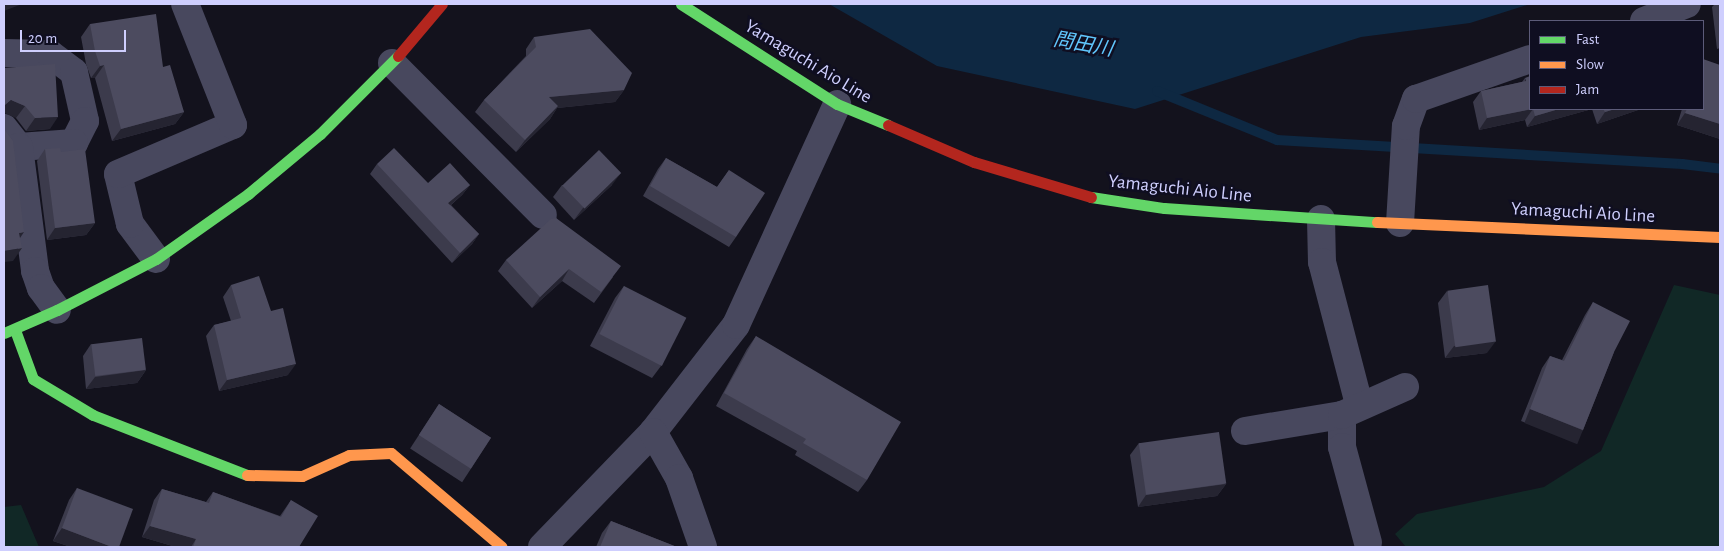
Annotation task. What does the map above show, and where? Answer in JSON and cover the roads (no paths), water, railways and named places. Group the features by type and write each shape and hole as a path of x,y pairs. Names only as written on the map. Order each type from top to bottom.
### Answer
{"street":[{"path":"156,260 130,224 118,174 233,125 186,4"},
{"path":"442,4 392,63 313,140 248,194 156,260 56,310 9,331 33,379 93,415 248,475 302,476 349,455 391,453 502,547"},
{"name":"Yamaguchi Aio Line","path":"681,4 837,104 974,162 1080,195 1164,208 1321,219 1720,237"},
{"path":"1647,20 1687,4"},
{"path":"4,53 50,54 74,72 84,121 74,143 11,138 35,271 41,288 56,310"},
{"path":"1400,223 1402,162 1406,126 1416,99 1529,59"},
{"path":"392,63 544,216"},
{"path":"542,547 653,432 736,325 837,104"},
{"path":"1321,219 1322,262 1351,409 1342,447 1368,543"},
{"path":"1245,431 1351,409 1405,387"},
{"path":"653,432 679,478 703,547"}],"water":[{"name":"問田川","path":"829,4 1530,4 1470,23 1361,37 1135,109 937,66"}],"waterway":[{"path":"1157,91 1277,140 1682,164 1720,169"}]}
